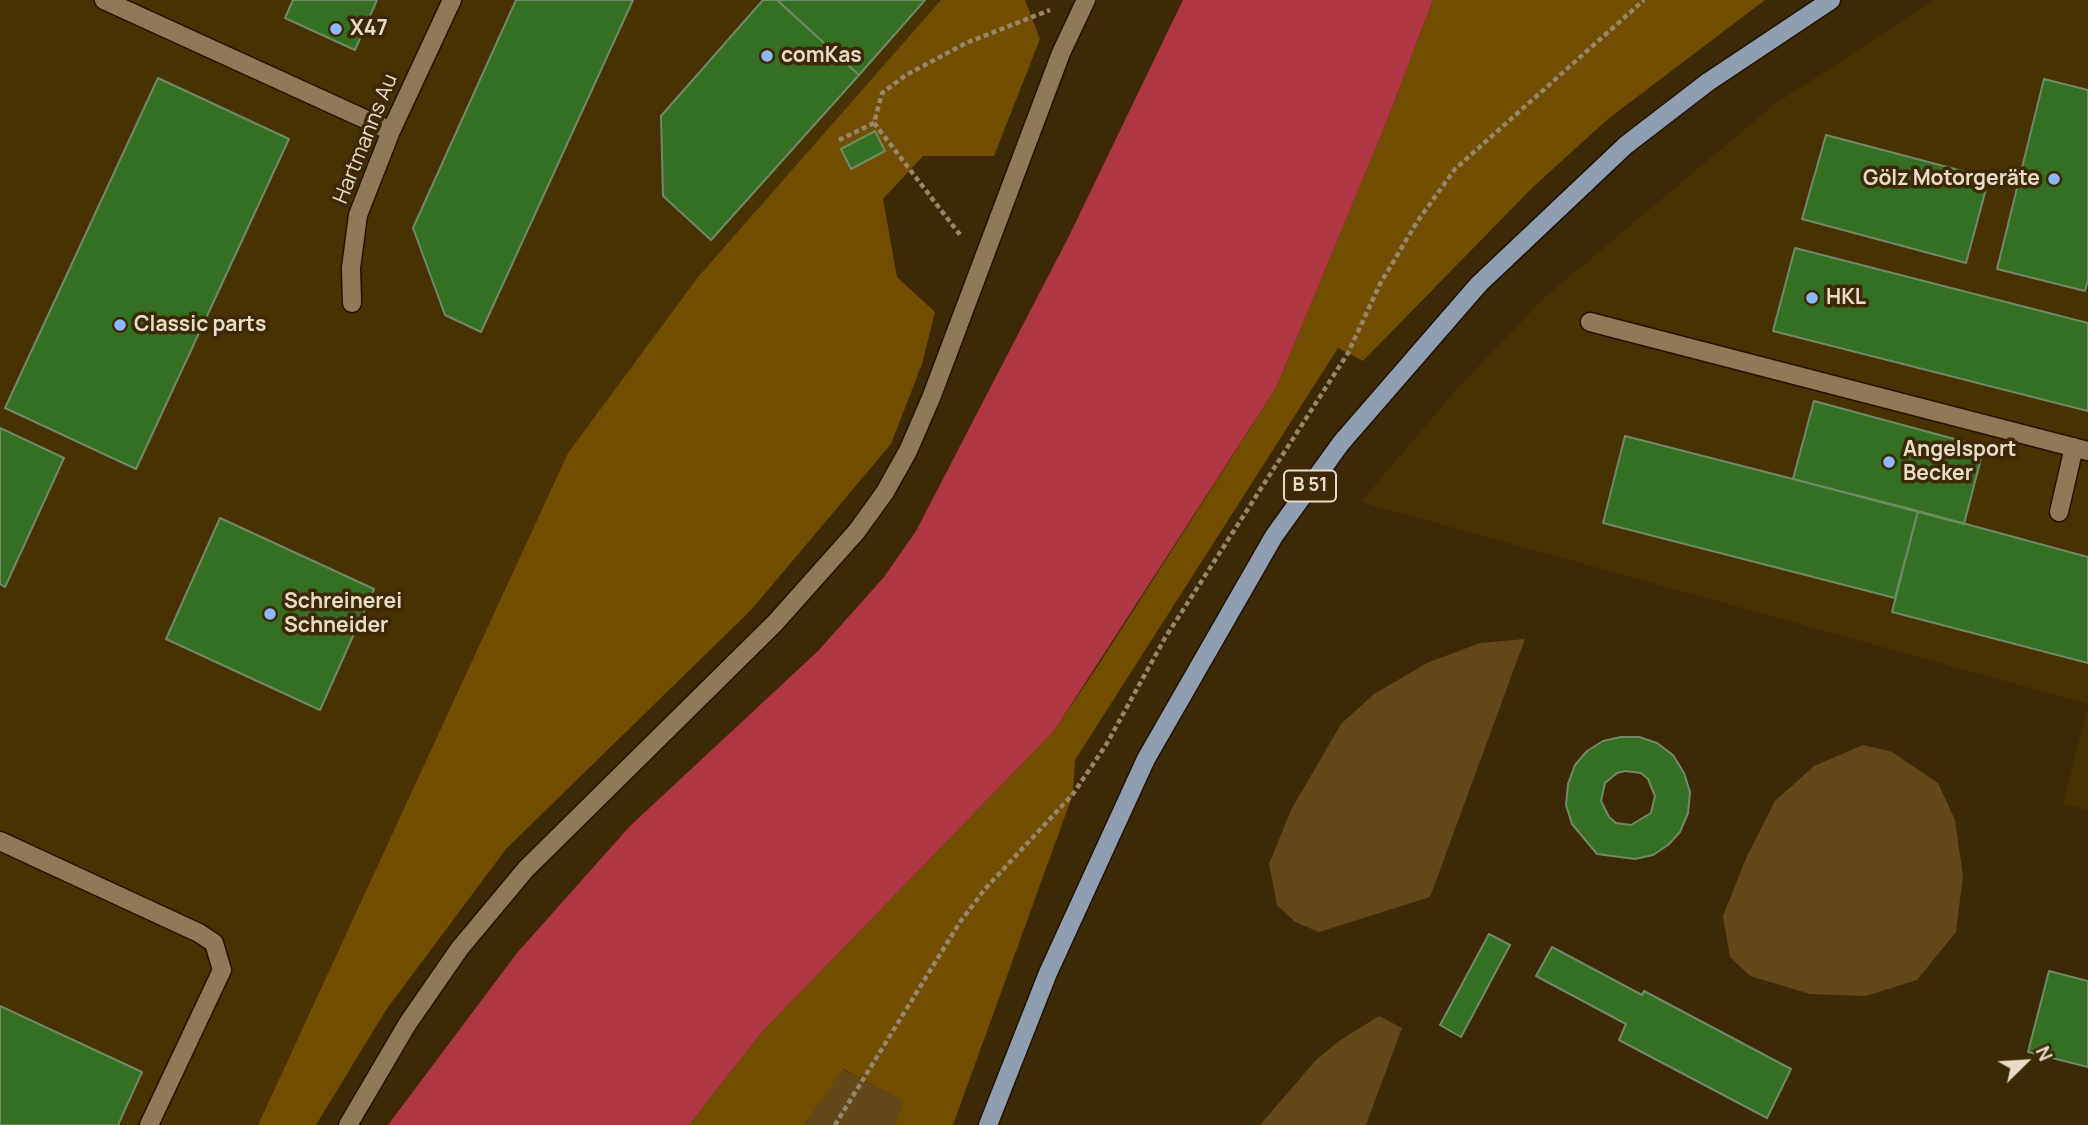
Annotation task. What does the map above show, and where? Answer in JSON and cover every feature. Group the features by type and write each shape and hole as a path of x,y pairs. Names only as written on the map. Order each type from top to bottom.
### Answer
{"main road":[{"name":"B 51","path":"988,1125 1048,974 1146,759 1274,536 1340,443 1479,284 1626,145 1709,82 1831,0"}],"street":[{"path":"104,0 391,131"},
{"name":"Hartmanns Au","path":"352,303 351,268 358,215 391,131 452,0"},
{"path":"348,1125 408,1023 445,970 526,869 775,623 857,531 908,451 1061,53 1086,0"},
{"path":"1590,322 2081,449 2059,512"},
{"path":"0,841 199,933 214,943 222,970 149,1125"}],"path":[{"path":"835,1125 960,922 985,889 1073,794 1106,745 1165,638 1348,353 1380,284 1417,222 1455,169 1644,0"},
{"path":"839,140 874,122 882,93 906,75 966,43 1038,14"},
{"path":"874,122 982,263"}],"shaded area":[{"path":"0,0 941,0 698,277 568,453 258,1125 0,1125"},
{"path":"941,0 1025,0 1040,39 994,156 923,156 883,199 897,277 935,312 922,364 891,444 752,609 506,849 386,1010 316,1125 258,1125 568,453 698,277"},
{"path":"1183,0 1433,0 1385,126 1276,388 1054,731 761,1033 689,1125 388,1125 517,953 630,826 818,651 884,577 916,531 1069,236"},
{"path":"1433,0 1765,0 1608,119 1533,187 1363,361 1338,348 1075,760 1073,794 953,1125 895,1125 903,1101 843,1069 804,1125 689,1125 761,1033 1054,731 1099,664 1276,388 1385,126"},
{"path":"1935,0 2088,0 2088,704 1361,502 1455,391 1544,298 1775,104"},
{"path":"1525,639 1430,897 1319,932 1295,922 1277,905 1269,864 1291,810 1341,724 1374,694 1427,663 1480,643"},
{"path":"2088,706 2088,810 2063,804"},
{"path":"1863,745 1892,752 1938,783 1955,820 1963,876 1956,932 1917,980 1866,996 1810,994 1750,976 1730,957 1723,916 1747,856 1775,801 1814,766"},
{"path":"1379,1016 1402,1028 1366,1125 1260,1125 1316,1060 1339,1041"},
{"path":"842,1069 903,1101 895,1125 804,1125"}],"building":[{"name":"X47","path":"293,0 377,0 355,50 285,18"},
{"path":"516,0 633,0 481,332 445,315 413,228"},
{"path":"763,0 777,0 859,75 711,240 663,196 661,116"},
{"path":"777,0 925,0 859,75"},
{"path":"158,78 289,139 136,469 5,408"},
{"name":"Gölz Motorgeräte","path":"2044,79 2088,90 2088,280 2085,291 1997,269"},
{"path":"875,131 885,151 851,169 841,149"},
{"path":"1826,135 1989,178 1966,263 1802,219"},
{"path":"1795,248 2088,323 2088,411 1773,331"},
{"name":"Angelsport Becker","path":"1814,401 1984,447 1964,524 1793,479"},
{"path":"0,428 64,458 5,587 0,584"},
{"path":"1625,436 1918,511 1895,598 1603,523"},
{"path":"1918,511 2088,557 2088,663 1892,612"},
{"name":"Schreinerei Schneider","path":"220,518 374,589 320,710 166,639"},
{"path":"1639,737 1657,743 1673,755 1684,773 1690,792 1688,813 1680,832 1668,845 1653,855 1635,859 1597,854 1572,824 1566,805 1568,784 1575,765 1587,751 1603,741","holes":["1617,773 1641,773 1648,779 1655,796 1651,813 1631,825 1616,823 1609,817 1601,801 1605,783"]},
{"path":"1489,934 1510,945 1461,1037 1440,1025"},
{"path":"1552,947 1642,995 1644,991 1791,1069 1767,1118 1619,1040 1626,1024 1536,976"},
{"path":"2049,971 2088,981 2088,1067 2028,1052"},
{"path":"0,1006 142,1072 118,1125 0,1125"}],"place":[{"name":"X47","path":"336,29"},
{"name":"comKas","path":"767,56"},
{"name":"Gölz Motorgeräte","path":"2054,179"},
{"name":"HKL","path":"1812,298"},
{"name":"Classic parts","path":"120,325"},
{"name":"Angelsport Becker","path":"1889,462"},
{"name":"Schreinerei Schneider","path":"270,614"}]}
